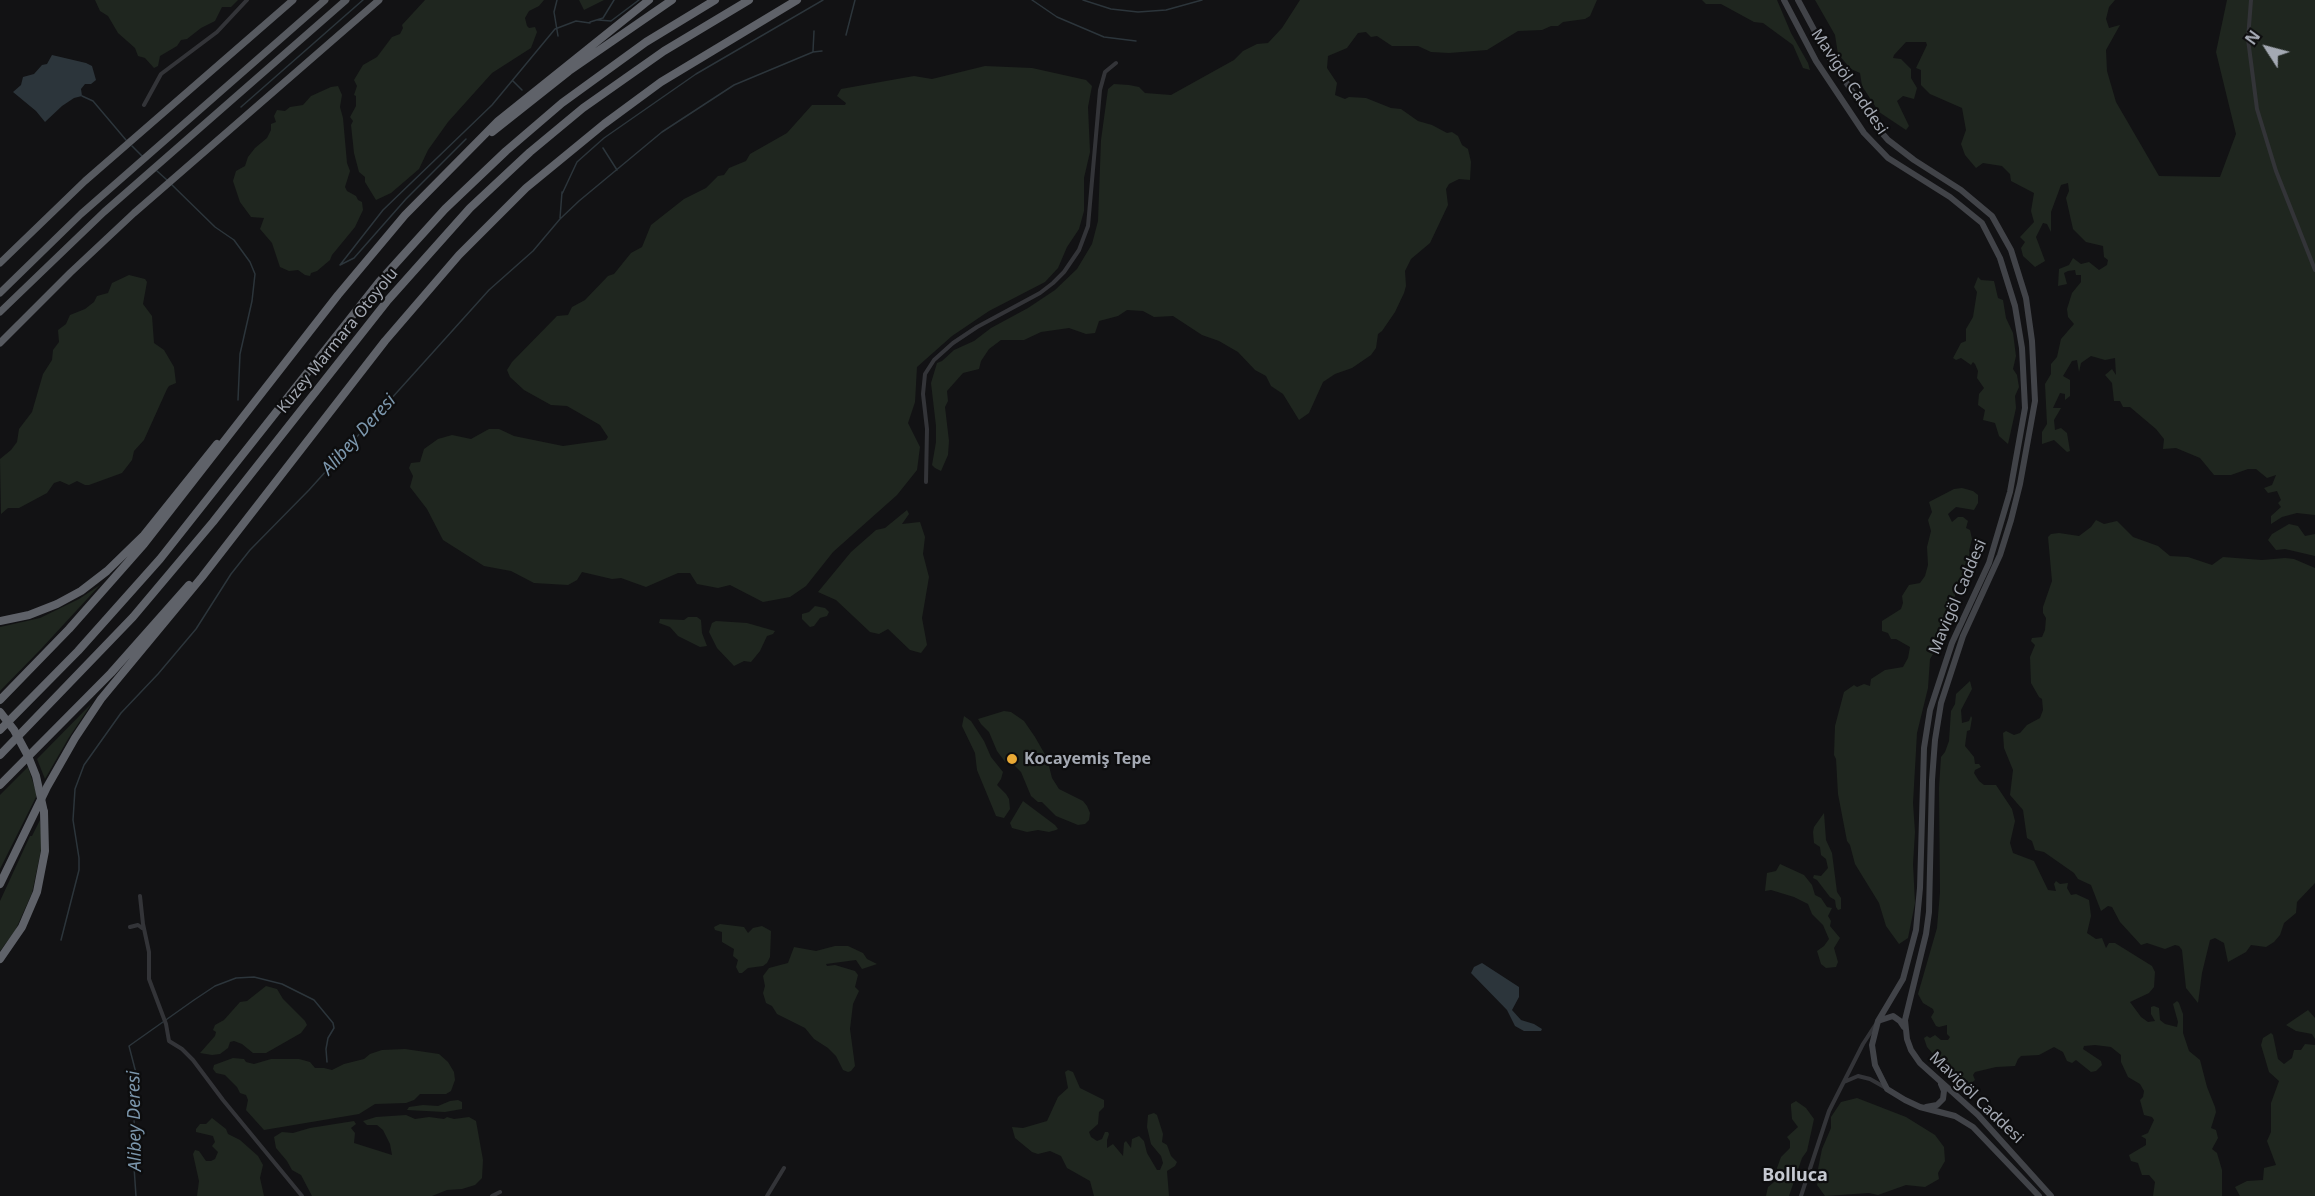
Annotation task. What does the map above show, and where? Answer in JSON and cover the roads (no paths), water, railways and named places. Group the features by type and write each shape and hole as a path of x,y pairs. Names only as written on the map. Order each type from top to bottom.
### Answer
{"highway":[{"path":"0,262 85,181 293,0"},
{"path":"0,293 81,214 325,0"},
{"path":"0,312 112,204 346,0"},
{"path":"0,343 134,213 379,0"},
{"path":"0,700 69,629 144,544 379,244 482,135 515,106 649,0"},
{"path":"467,152 569,71 672,0"},
{"name":"Kuzey Marmara Otoyolu","path":"0,730 78,651 160,559 379,282 445,209 506,151 562,103 646,42 715,0"},
{"name":"Kuzey Marmara Otoyolu","path":"0,755 91,663 155,591 213,522 388,300 470,208 530,152 583,108 664,51 749,0"},
{"path":"0,884 46,787 88,718 428,290 476,236 526,188 588,136 651,89 797,0"},
{"path":"0,621 29,615 57,604 81,591 107,572 144,535 225,434 242,417"},
{"path":"0,785 111,673 226,544"},
{"path":"0,712 14,730 36,776 44,812 45,851 37,892 22,927 0,959"}],"main road":[{"name":"Mavigöl Caddesi","path":"1784,0 1816,61 1864,133 1888,158 1950,197 1982,224 2000,258 2015,306 2022,348 2025,408 2010,492 1989,563 1952,643 1930,710 1924,748 1920,888 1916,930 1903,979 1878,1021 1873,1038 1873,1058 1877,1072 1887,1089 1920,1107 1955,1116 1973,1127 2039,1196"},
{"name":"Mavigöl Caddesi","path":"1798,0 1827,54 1875,125 1888,140 1906,155 1961,190 1992,216 2006,240 2026,298 2032,341 2035,400 2011,520 2000,555 1963,636 1941,702 1935,740 1929,912 1926,934 1906,1010 1905,1030 1915,1057 1978,1115 2051,1196"},
{"path":"1878,1021 1887,1017 1896,1017 1905,1030"},
{"path":"1920,1107 1937,1105 1942,1100 1944,1091 1938,1080"}],"street":[{"path":"144,105 161,74 217,32 247,0"},
{"path":"2251,0 2248,39 2257,109 2282,189 2315,270"},
{"path":"926,482 927,429 923,394 925,374 934,360 953,343 1053,283 1064,272 1079,250 1088,226 1100,90 1105,72 1116,63"},
{"path":"140,896 150,962 149,979 166,1023 169,1041 193,1060 302,1196"},
{"path":"130,927 138,925 144,932"},
{"path":"1801,1196 1825,1122 1843,1082 1878,1021"},
{"path":"1843,1082 1858,1076 1870,1079 1887,1089"},
{"path":"767,1196 784,1168"},
{"path":"492,1196 500,1192"}],"waterway":[{"path":"241,107 363,0"},
{"path":"557,0 554,12 558,36"},
{"path":"590,22 603,18 614,0"},
{"path":"598,20 611,21 639,0"},
{"path":"562,194 577,162 604,138 696,74 823,0"},
{"path":"846,35 855,0"},
{"path":"1032,0 1057,17 1104,37 1136,41"},
{"path":"1083,0 1111,9 1138,12 1166,10 1202,0"},
{"path":"466,139 406,199 354,258 340,265 383,210 492,105 555,29 576,21 590,23"},
{"path":"813,51 814,31"},
{"name":"Alibey Deresi","path":"61,940 79,870 73,820 75,789 84,765 121,713 196,629 231,574 250,550 309,490 489,290 533,251 579,201 662,132 734,85 813,52 822,51"},
{"path":"513,81 522,90"},
{"path":"82,96 93,101 126,140"},
{"path":"132,146 143,157"},
{"path":"603,148 617,170"},
{"path":"157,171 167,180"},
{"path":"170,183 215,227 234,240 250,262 255,274 252,301 240,354 238,400"},
{"path":"560,218 562,192"},
{"path":"136,1196 133,1152 136,1073 129,1046 194,1000 215,986 236,978 254,977 282,984 314,1000 333,1023 334,1028 328,1038 326,1049 327,1062"}],"place":[{"name":"Kocayemiş Tepe","path":"1012,759"}],"district":[{"name":"Bolluca","path":"1795,1176"}]}
